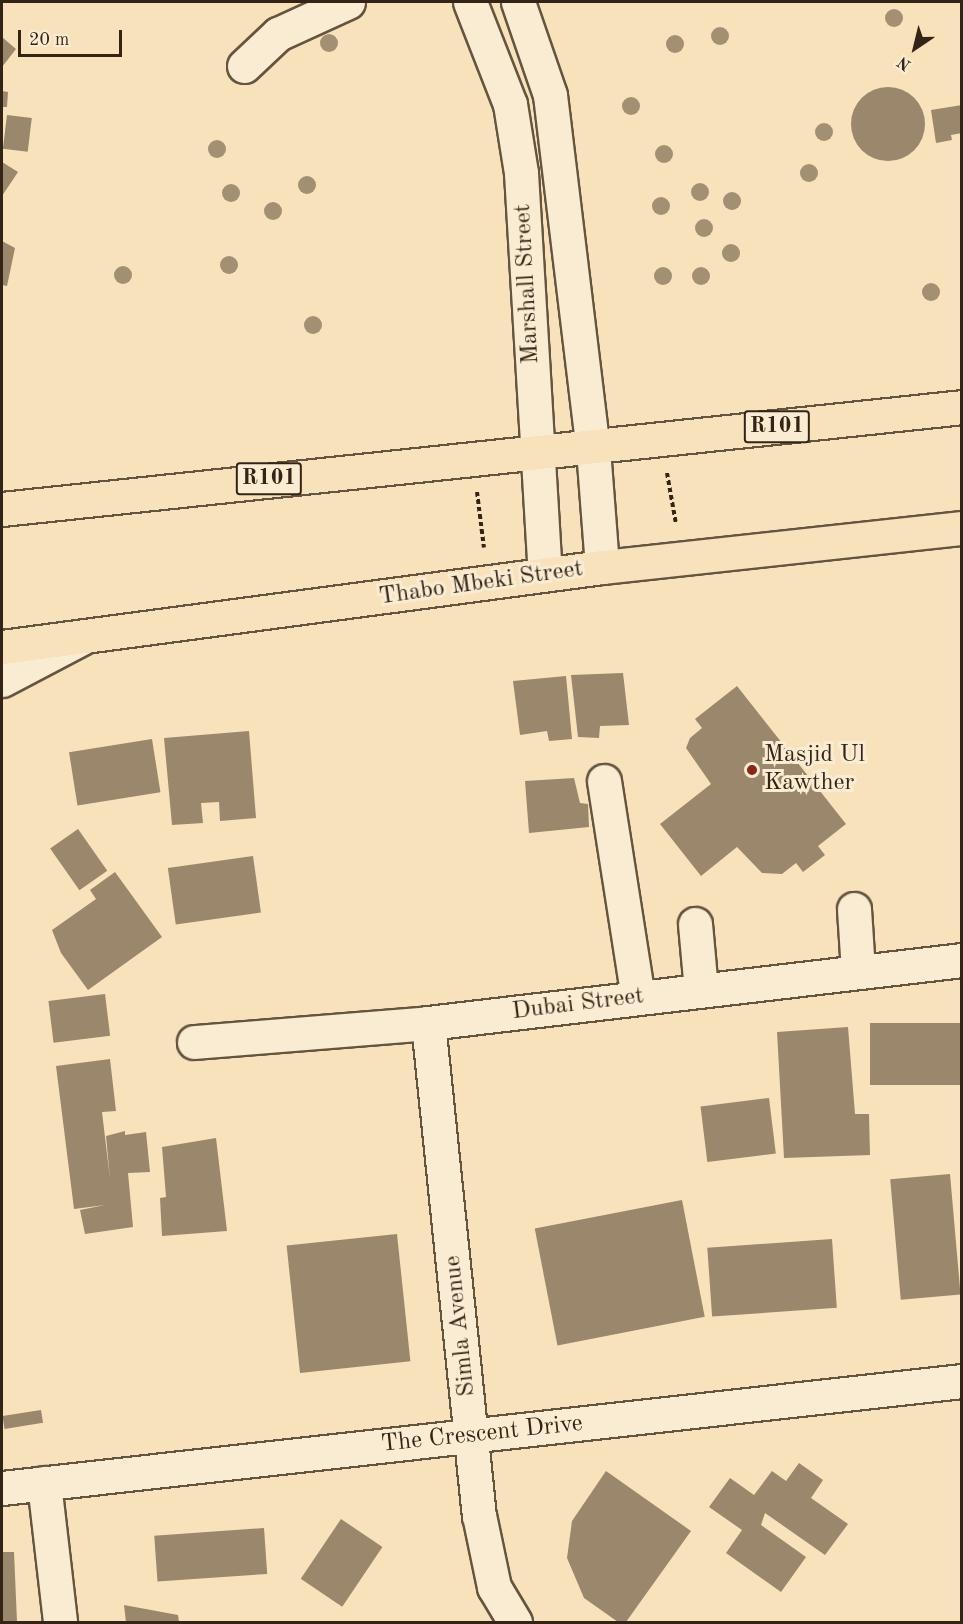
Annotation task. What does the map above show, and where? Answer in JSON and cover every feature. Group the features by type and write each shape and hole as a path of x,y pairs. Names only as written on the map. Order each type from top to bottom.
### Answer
{"main road":[{"name":"R101","path":"2,509 473,456 593,449 962,407"},
{"name":"Thabo Mbeki Street","path":"2,648 488,584 545,574 682,557 962,528"}],"street":[{"path":"244,66 278,34 348,2"},
{"name":"Marshall Street","path":"470,2 510,104 521,173 545,574"},
{"name":"Marshall Street","path":"518,2 550,95 593,449 602,567"},
{"path":"2,680 82,638"},
{"path":"604,781 638,997"},
{"path":"854,909 858,971"},
{"path":"695,924 701,990"},
{"name":"Dubai Street","path":"194,1042 428,1023 962,960"},
{"name":"Simla Avenue","path":"428,1023 473,1436 479,1515 494,1587 515,1623"},
{"name":"The Crescent Drive","path":"2,1488 962,1381"},
{"path":"44,1483 60,1623"}],"path":[{"path":"661,441 682,557"},
{"path":"473,456 488,584"}],"building":[{"path":"2,37 16,49 2,67"},
{"path":"881,87 895,87 909,93 919,103 925,117 923,138 909,155 895,161 881,161 867,155 857,145 851,131 851,117 857,103 867,93"},
{"path":"2,91 8,92 7,107 2,107"},
{"path":"962,105 962,133 951,135 952,140 936,143 931,110"},
{"path":"7,115 32,118 28,152 3,149"},
{"path":"2,162 18,172 2,196"},
{"path":"2,241 15,248 7,286 2,285"},
{"path":"623,673 629,725 600,726 599,738 578,737 571,675"},
{"path":"566,676 572,739 549,741 547,731 520,735 513,681"},
{"name":"Masjid Ul Kawther","path":"737,686 846,824 818,846 825,855 803,872 796,863 782,874 762,873 737,847 701,876 660,824 711,784 686,748 690,738 702,728 695,719"},
{"path":"249,731 256,818 220,821 219,802 201,803 203,823 172,825 164,738"},
{"path":"152,739 160,792 77,805 69,752"},
{"path":"574,778 580,803 588,804 589,827 529,833 525,781"},
{"path":"78,829 107,871 79,890 50,849"},
{"path":"253,856 261,912 176,924 168,868"},
{"path":"115,872 162,937 88,990 61,953 52,930 96,899 90,890"},
{"path":"105,994 110,1036 54,1043 48,1001"},
{"path":"870,1023 962,1023 962,1085 870,1085"},
{"path":"848,1027 855,1114 869,1114 870,1155 784,1158 777,1032"},
{"path":"110,1059 116,1111 102,1112 110,1179 106,1136 125,1131 125,1135 146,1132 150,1172 128,1173 133,1227 85,1234 80,1210 105,1205 74,1209 56,1066"},
{"path":"769,1098 776,1154 707,1162 701,1106"},
{"path":"216,1138 227,1231 162,1236 160,1198 166,1197 162,1147"},
{"path":"950,1174 961,1295 901,1300 890,1179"},
{"path":"682,1200 705,1317 557,1345 535,1229"},
{"path":"397,1234 410,1361 300,1373 287,1246"},
{"path":"832,1239 837,1308 712,1317 707,1248"},
{"path":"41,1410 43,1423 5,1429 2,1416"},
{"path":"799,1463 823,1480 811,1498 848,1524 825,1555 765,1513 761,1525 806,1557 781,1592 726,1553 742,1530 709,1507 730,1478 754,1495 772,1471 786,1481"},
{"path":"606,1471 691,1531 626,1622 618,1622 584,1598 567,1558 572,1521"},
{"path":"341,1519 382,1547 342,1607 301,1579"},
{"path":"264,1528 267,1574 157,1582 154,1536"},
{"path":"2,1552 14,1552 17,1622 2,1622"},
{"path":"124,1605 178,1615 179,1622 126,1622"}],"place":[{"name":"Masjid Ul Kawther","path":"752,770"}]}
